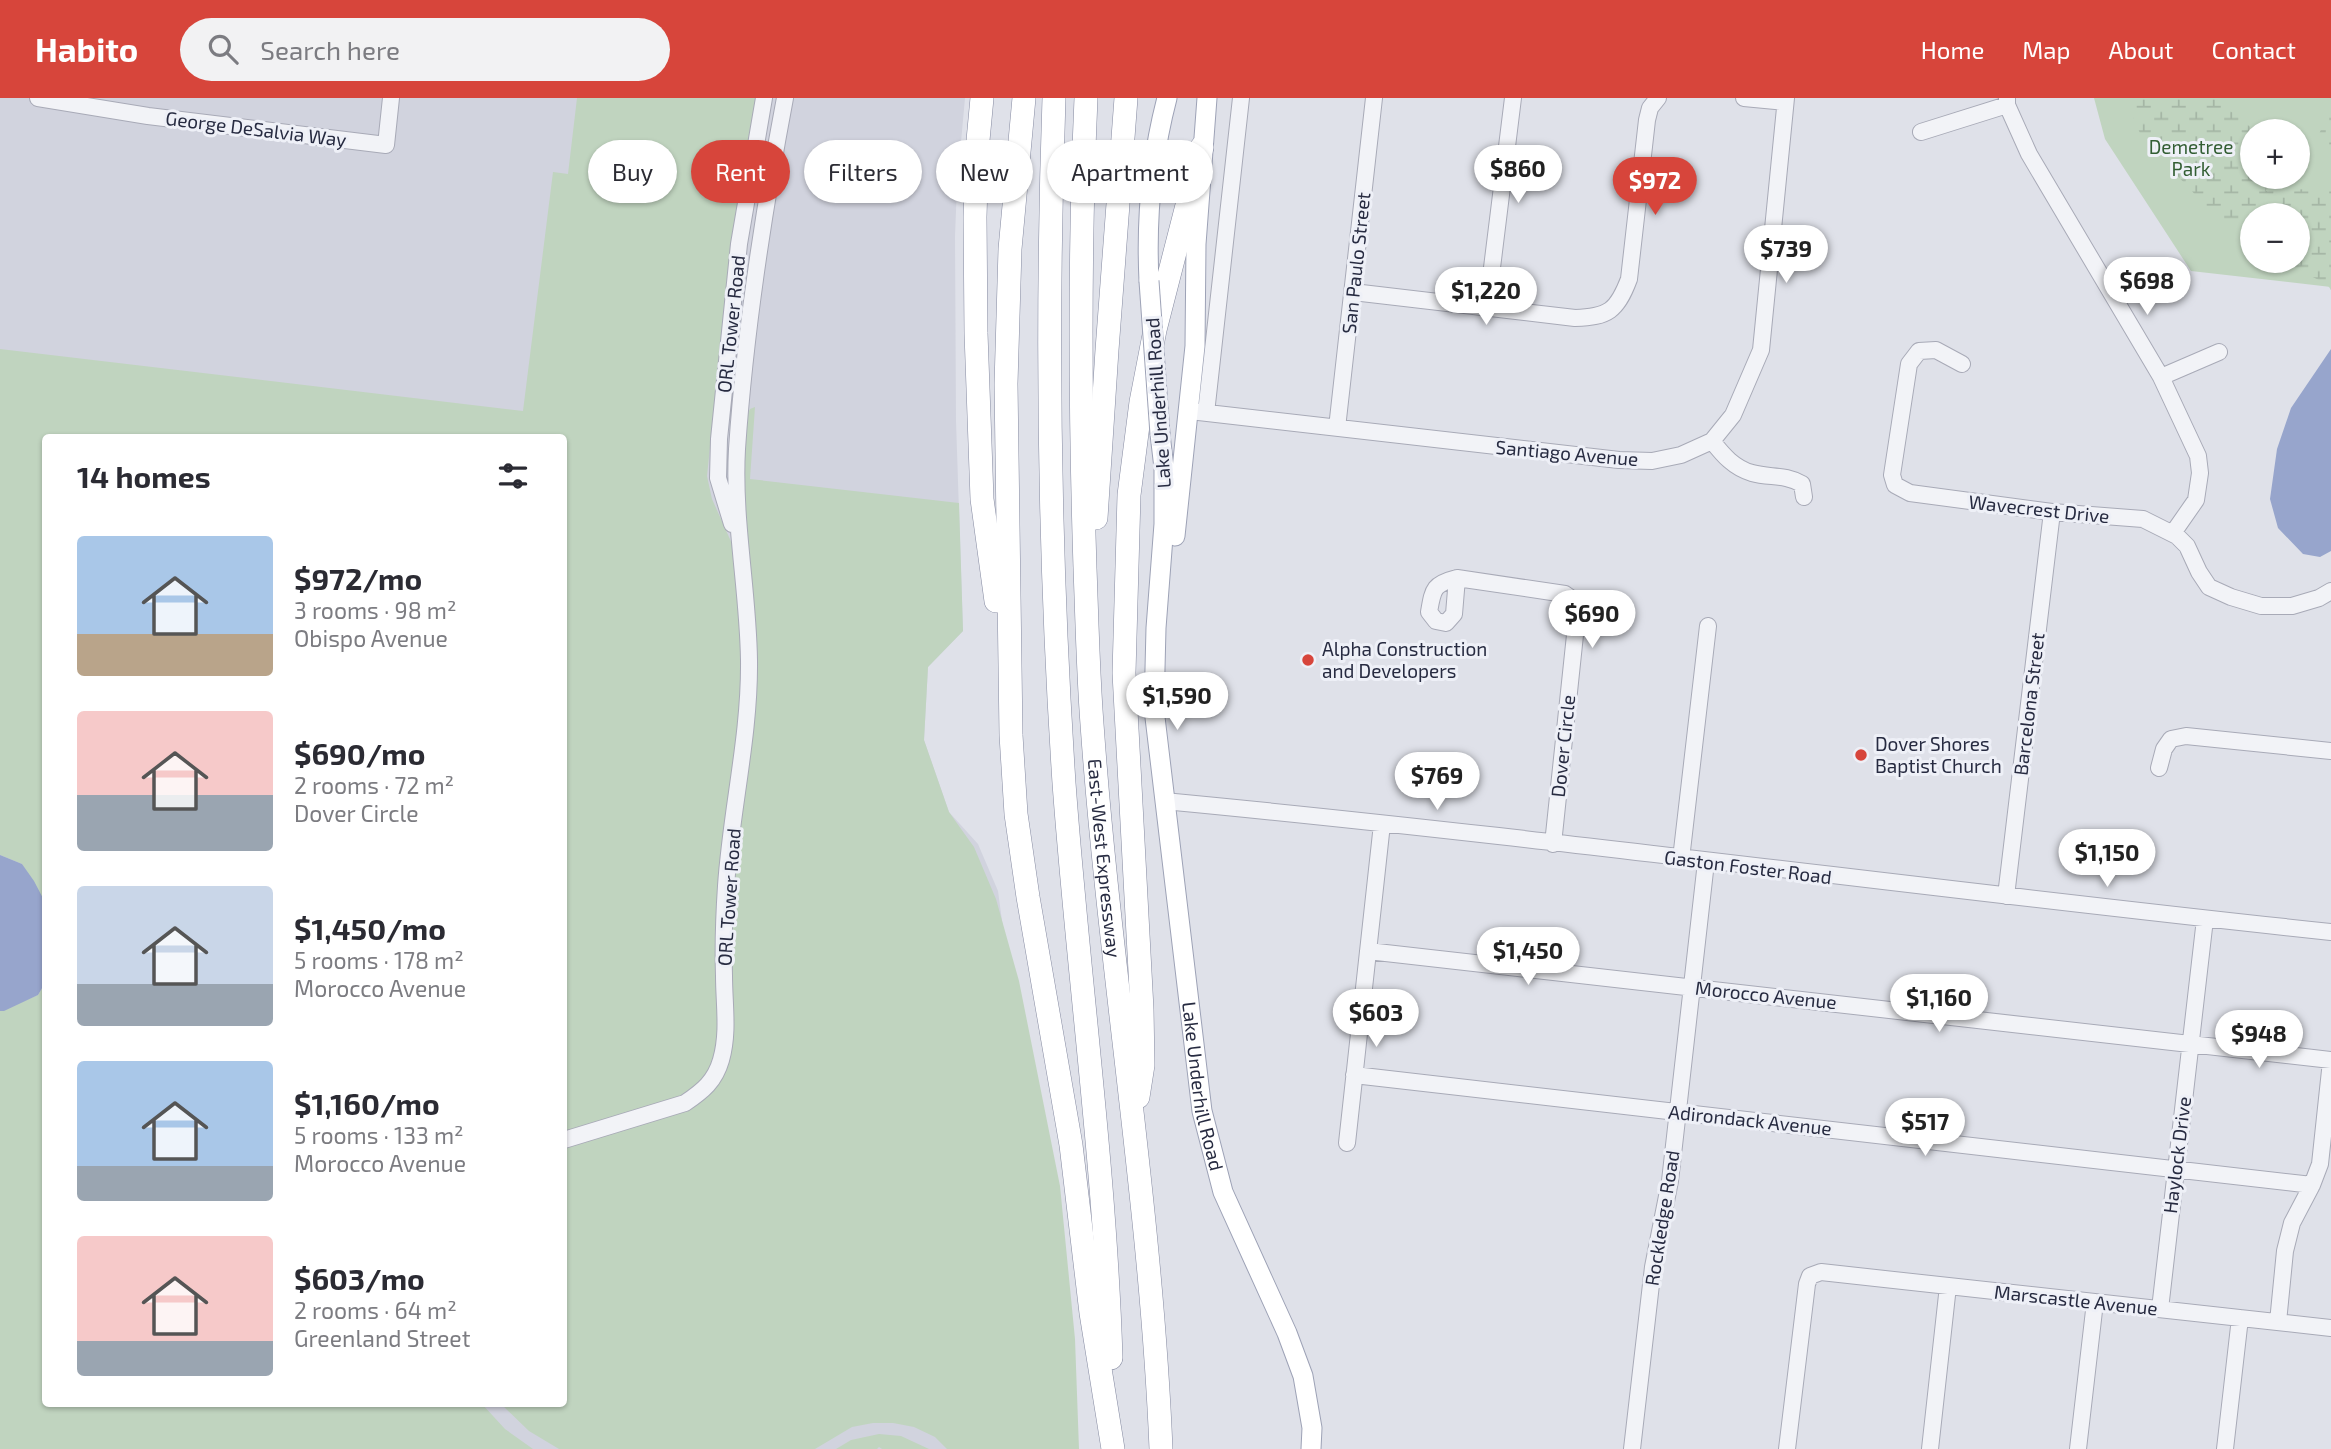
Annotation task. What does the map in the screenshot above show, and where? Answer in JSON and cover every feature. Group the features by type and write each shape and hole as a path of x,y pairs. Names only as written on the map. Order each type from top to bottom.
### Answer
{"highway":[{"path":"982,98 975,217 982,499 1009,688"},
{"path":"1024,98 1010,249 1007,357 1009,688 1016,814 1070,1145 1091,1313 1113,1449"},
{"name":"East-West Expressway","path":"1054,98 1049,418 1058,689 1100,1193 1110,1341 1113,1449"},
{"name":"East-West Expressway","path":"1086,98 1081,452 1092,722 1113,955 1153,1312 1161,1449"},
{"path":"1086,587 1096,523 1126,98"},
{"path":"1134,1124 1143,1065 1124,673 1129,495 1141,402 1155,330 1188,203"}],"main road":[{"name":"Lake Underhill Road","path":"1167,98 1157,137 1149,204 1149,281 1164,468 1164,524 1156,628 1154,709 1202,1111 1223,1192 1287,1333 1303,1376 1312,1428 1311,1449"},
{"name":"Lake Underhill Road","path":"1203,140 1206,98"},
{"name":"Lake Underhill Road","path":"1154,709 1198,412 1195,346 1199,203"}],"street":[{"name":"George DeSalvia Way","path":"38,98 148,116 386,145 391,98"},
{"name":"ORL Tower Road","path":"756,140 764,98"},
{"name":"ORL Tower Road","path":"777,140 785,98"},
{"name":"Lake Underhill Road","path":"1198,412 1241,98"},
{"name":"San Paulo Street","path":"1336,428 1374,98"},
{"path":"1487,308 1513,98"},
{"path":"1353,292 1575,318 1595,317 1613,309 1621,300 1629,279 1647,120 1650,108 1658,98"},
{"path":"1744,98 1786,100"},
{"name":"Santiago Avenue","path":"1198,412 1619,460 1652,461 1672,457 1712,441 1733,415 1761,350 1786,100"},
{"path":"1921,132 2007,102 2029,154 2161,377 2198,456 2200,473 2196,500 2173,533"},
{"name":"ORL Tower Road","path":"740,550 718,478 724,392 745,203"},
{"name":"ORL Tower Road","path":"567,1139 685,1103 715,1077 722,1058 726,1030 726,883 747,707 749,659 736,481 741,394 766,203"},
{"name":"Wavecrest Drive","path":"1962,364 1936,350 1919,351 1909,364 1892,475 1895,485 1910,494 2052,512 2143,519 2173,533 2187,546 2209,586 2231,597 2261,606 2292,606 2331,591"},
{"path":"2161,377 2219,352"},
{"path":"724,392 741,394"},
{"path":"1712,441 1724,456 1751,473 1791,478 1802,484 1804,497"},
{"name":"Barcelona Street","path":"2006,896 2052,512"},
{"name":"Dover Circle","path":"1457,578 1565,594 1575,601 1577,616 1553,844"},
{"path":"1681,859 1708,626"},
{"path":"2159,768 2164,749 2171,739 2186,736 2331,751"},
{"name":"Gaston Foster Road","path":"1164,802 1382,824 2331,932"},
{"path":"1346,1143 1382,824"},
{"name":"Rockledge Road","path":"1632,1449 1653,1267 1670,1181 1706,862"},
{"name":"Haylock Drive","path":"2160,1309 2205,919"},
{"name":"Morocco Avenue","path":"1368,951 2331,1061"},
{"path":"2278,1322 2285,1251 2292,1223 2320,1164 2331,1061"},
{"name":"Adirondack Avenue","path":"1354,1075 2312,1185"},
{"name":"Marscastle Avenue","path":"1787,1449 1807,1284 1810,1276 1821,1272 2331,1328"},
{"path":"1930,1449 1948,1286"},
{"path":"2078,1449 2095,1302"},
{"path":"2225,1449 2240,1318"}],"shaded area":[{"path":"0,98 965,98 961,140 936,140 936,203 956,203 956,421 963,631 928,667 924,740 949,812 978,844 998,891 1073,1449 0,1449"}],"green space":[{"path":"577,98 758,98 751,140 691,140 691,203 739,203 730,256 707,476 712,499 733,546 742,662 720,1032 713,1066 699,1086 677,1101 567,1133 567,434 42,434 42,899 22,864 0,855 0,349 523,411 553,172 568,174"},
{"name":"Demetree Park","path":"2094,98 2331,98 2331,287 2191,271 2105,139"},
{"path":"2125,98 2215,98 2240,119 2240,189 2266,191 2331,188 2331,290 2327,284 2305,273 2310,273 2310,203 2240,203 2240,233 2219,220 2142,138"},
{"path":"2331,109 2331,157 2317,138"},
{"path":"755,407 750,479 959,503 963,631 928,667 924,740 949,812 974,847 996,899 1019,981 1060,1186 1075,1339 1079,1449 947,1449 935,1437 914,1427 873,1423 852,1427 815,1449 559,1449 529,1431 504,1407 567,1407 567,1145 717,1082 742,802 742,534 745,419 750,409"},
{"path":"42,988 42,1407 485,1407 505,1429 533,1449 0,1449 0,1011 38,995"},
{"path":"879,1434 901,1436 929,1449 836,1449 851,1440"}],"water":[{"path":"2331,349 2331,551 2320,557 2303,554 2278,528 2270,499 2277,449 2291,408"},
{"path":"0,855 22,864 42,896 42,988 38,995 0,1011"}],"place":[{"name":"Alpha Construction and Developers","path":"1308,660"},
{"name":"Dover Shores Baptist Church","path":"1861,755"}]}
